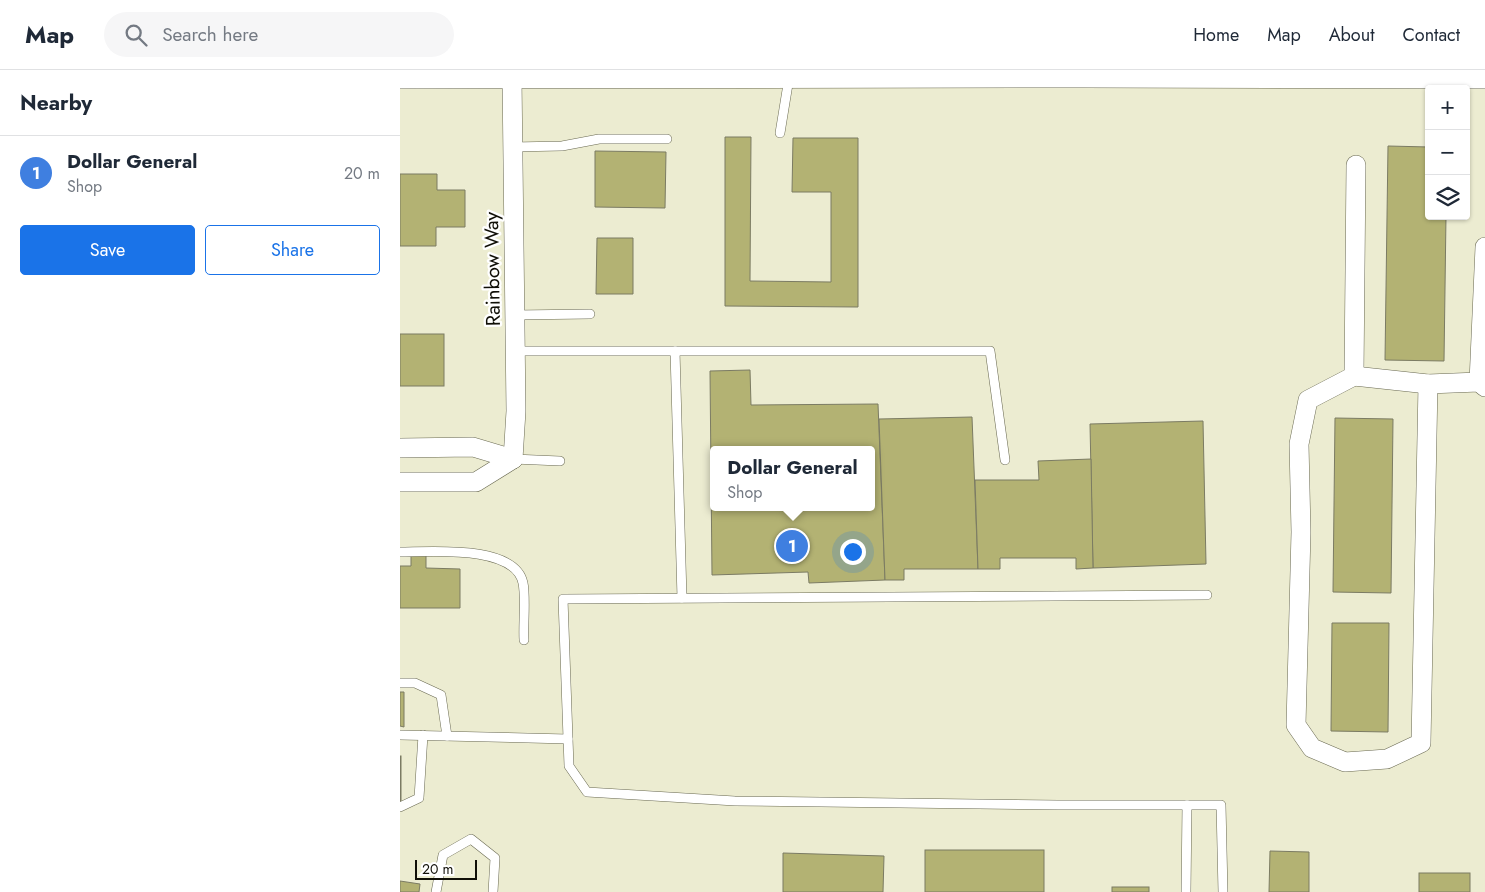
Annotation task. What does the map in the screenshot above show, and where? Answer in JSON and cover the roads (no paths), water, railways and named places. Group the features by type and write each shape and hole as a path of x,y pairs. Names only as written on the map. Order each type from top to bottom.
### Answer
{"street":[{"path":"400,79 469,74 512,78 536,74 625,74 789,78 1485,79"},
{"name":"Rainbow Way","path":"512,78 516,411 514,458"},
{"path":"1354,376 1356,165"},
{"path":"1428,384 1421,743 1387,759 1345,762 1312,748 1296,725 1301,532 1299,444 1308,400 1354,376 1428,384 1482,385 1485,247"},
{"path":"400,448 473,447 514,458"},
{"path":"400,482 476,482 514,458"}],"lane":[{"path":"780,133 789,78"},
{"path":"513,148 562,146 599,140 667,140"},
{"path":"515,315 590,314"},
{"path":"515,350 990,350 1005,460"},
{"path":"675,351 682,598"},
{"path":"514,458 560,461"},
{"path":"400,552 475,553 495,557 516,569 523,582 524,640"},
{"path":"1207,595 562,599 569,766 587,792 735,801 1038,805 1221,805 1223,892"},
{"path":"400,683 415,683 441,695 447,736"},
{"path":"400,735 568,739"},
{"path":"400,807 419,798 423,735"},
{"path":"1186,805 1186,892"},
{"path":"436,892 443,855 471,839 495,858 493,892"}],"place":[{"name":"Dollar General","path":"792,546"}]}
